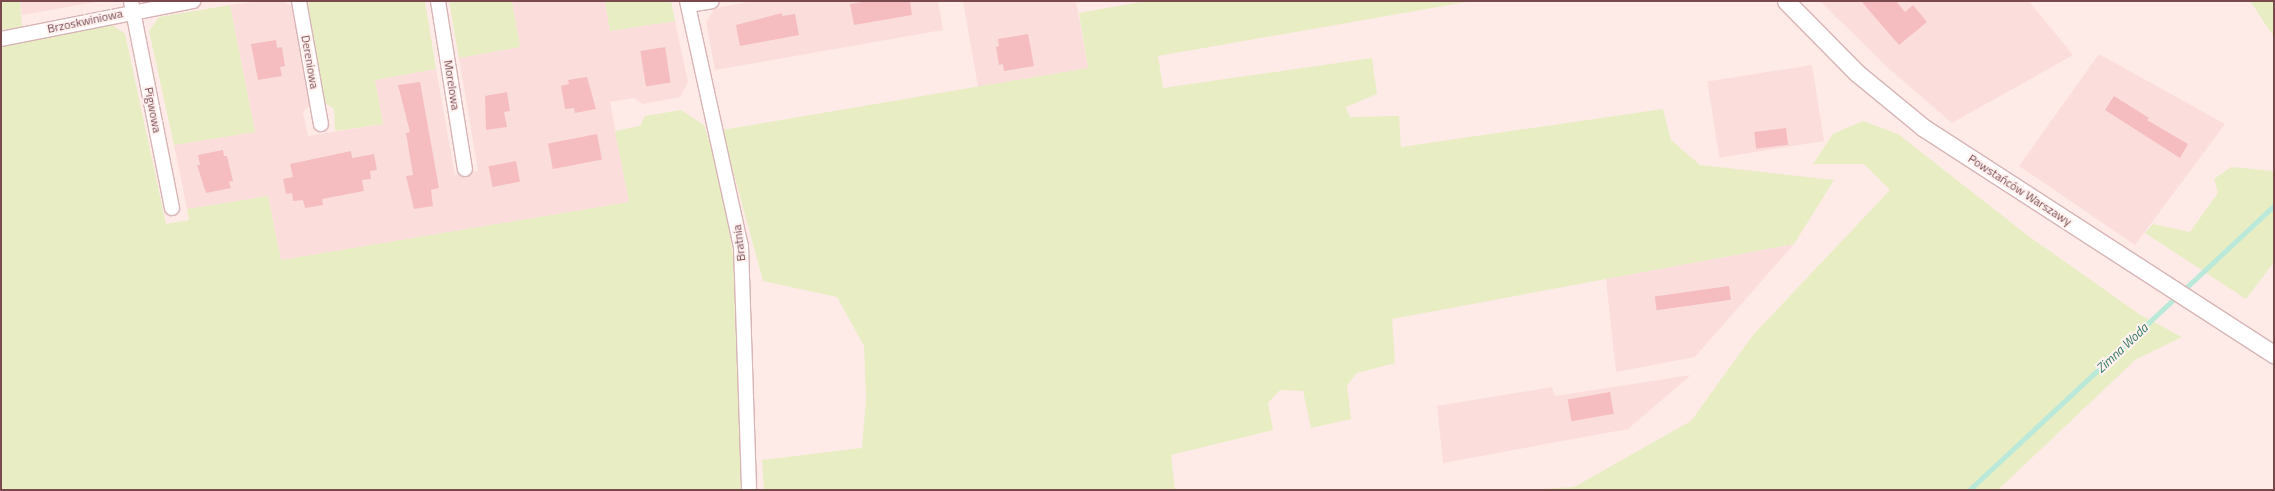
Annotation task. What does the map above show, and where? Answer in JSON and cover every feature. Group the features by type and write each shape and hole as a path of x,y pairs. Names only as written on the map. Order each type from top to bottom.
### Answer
{"street":[{"name":"Brzoskwiniowa","path":"1,39 132,6 193,1"},
{"name":"Dereniowa","path":"299,1 321,124"},
{"name":"Morelowa","path":"438,1 466,169"},
{"path":"687,3 712,1"},
{"name":"Powstańców Warszawy","path":"1786,1 1892,104 2163,284 2274,354"},
{"name":"Bratnia","path":"687,3 741,246 749,490"},
{"name":"Pigwowa","path":"132,6 172,208"}],"shaded area":[{"path":"20,1 101,1 22,15"},
{"path":"259,1 283,1 293,7 310,105 303,112 308,136 383,124 375,80 436,69 455,175 478,171 459,58 520,47 512,1 605,1 610,31 675,21 688,82 680,97 643,104 634,98 610,102 629,202 281,260 268,196 187,209 174,145 255,132 230,5"},
{"path":"754,1 938,1 943,30 715,70 706,22 715,8"},
{"path":"963,1 1076,1 1088,68 978,87"},
{"path":"1820,1 2029,1 2073,55 1952,123 1887,67"},
{"path":"2099,54 2225,124 2135,245 2019,166"},
{"path":"1812,65 1824,141 1719,158 1707,82"},
{"path":"1794,244 1695,357 1616,372 1606,279"},
{"path":"1691,375 1628,429 1443,463 1437,406 1552,387 1555,396"}],"green space":[{"path":"1,1 20,1 22,27 1,30"},
{"path":"310,1 425,1 436,69 375,80 383,124 335,131 334,109 324,102 308,4"},
{"path":"449,1 512,1 520,47 459,58"},
{"path":"605,1 671,1 675,21 610,31"},
{"path":"1146,1 1472,1 1158,56 1163,88 1372,58 1377,94 1346,107 1350,117 1399,116 1401,147 1663,109 1671,140 1700,165 1834,180 1794,244 1392,319 1395,363 1357,373 1347,385 1351,419 1311,428 1303,391 1280,390 1268,403 1273,430 1171,455 1175,490 764,490 762,460 862,448 866,399 864,346 837,297 763,281 722,130 1088,68 1079,13"},
{"path":"2250,1 2274,1 2274,37"},
{"path":"230,5 255,132 174,145 149,31 159,17"},
{"path":"111,24 125,34 166,224 189,220 187,209 268,196 281,260 629,202 615,131 640,126 645,116 681,110 704,125 720,177 733,254 741,490 1,490 1,45"},
{"path":"1863,121 1898,134 2027,235 2139,314 2182,337 2135,360 1998,490 1524,490 1574,487 1691,421 1753,335 1890,190 1864,164 1813,164 1833,134"},
{"path":"2231,167 2274,171 2274,262 2246,299 2145,233 2153,224 2190,232 2218,193 2214,179"}],"building":[{"path":"868,1 910,1 912,15 854,25 850,4"},
{"path":"1861,1 1896,1 1905,12 1913,5 1927,22 1899,45"},
{"path":"782,13 782,16 795,14 799,35 740,46 736,25"},
{"path":"1028,34 1034,66 1004,71 1003,64 999,65 996,47 999,46 998,39"},
{"path":"276,40 277,48 282,47 285,66 280,67 282,76 258,80 251,44"},
{"path":"665,47 671,83 646,86 640,51"},
{"path":"587,77 596,109 575,113 574,108 565,109 561,86 569,84 568,80"},
{"path":"420,82 439,188 431,190 433,206 414,209 406,176 413,175 406,133 410,132 398,85"},
{"path":"507,92 510,111 504,112 507,127 486,130 485,96"},
{"path":"2114,96 2149,118 2147,120 2188,144 2180,158 2105,110"},
{"path":"1786,128 1788,145 1756,149 1754,132"},
{"path":"597,134 602,160 553,169 548,144"},
{"path":"223,150 224,156 227,156 233,181 229,182 231,188 206,193 197,165 200,165 198,155"},
{"path":"351,151 352,158 374,154 377,170 370,171 371,179 362,180 364,191 322,199 323,205 305,208 303,200 293,201 292,193 286,194 283,179 293,177 290,164"},
{"path":"516,161 520,182 493,187 489,166"},
{"path":"1729,286 1731,300 1657,310 1655,296"},
{"path":"1610,392 1614,414 1571,421 1568,399"}],"waterway":[{"name":"Zimna Woda","path":"1969,490 2274,206"}]}
